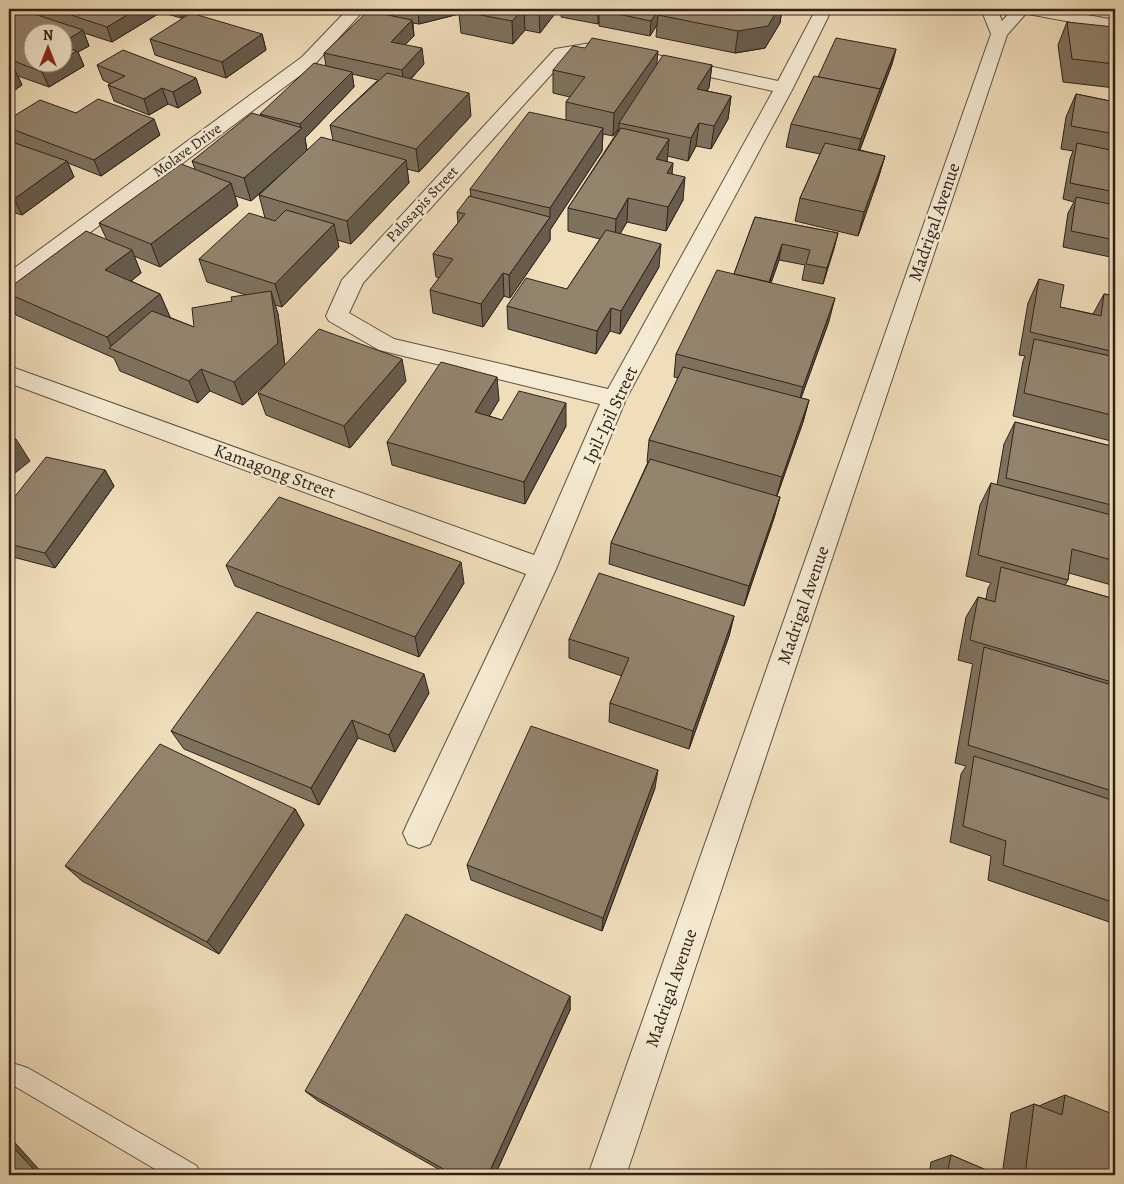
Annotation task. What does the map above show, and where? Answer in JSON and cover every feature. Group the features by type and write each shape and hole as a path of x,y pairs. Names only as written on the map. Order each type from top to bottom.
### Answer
{"street":[{"path":"9,20 28,9"},
{"name":"Molave Drive","path":"9,282 308,61 357,9"},
{"name":"Ipil-Ipil Street","path":"419,833 542,569 614,399 784,88 824,9"},
{"path":"989,9 999,34"},
{"name":"Madrigal Avenue","path":"607,1175 999,34 1022,9"},
{"path":"1028,9 1115,25"},
{"name":"Palosapis Street","path":"614,399 387,345 337,316 353,280 561,53 597,47 784,88"},
{"name":"Kamagong Street","path":"9,374 542,569"}],"lane":[{"path":"9,1074 20,1076 188,1175"}],"building":[{"path":"18,9 58,22 22,22 22,64 9,59 9,14"},
{"path":"53,9 137,9 107,27"},
{"path":"461,9 523,9 512,21 459,11"},
{"path":"659,9 651,21 599,10"},
{"path":"663,9 778,9 768,26 738,31 658,15"},
{"path":"368,11 412,20 391,42 422,48 402,70 324,53"},
{"path":"191,13 262,34 222,62 150,39"},
{"path":"1067,22 1114,27 1115,64 1072,59"},
{"path":"72,26 83,30 72,37"},
{"path":"592,38 658,51 614,113 566,102 585,77 553,70 573,46 585,48"},
{"path":"836,38 896,49 880,89 818,77"},
{"path":"123,50 196,78 173,92 162,88 144,99 108,85 125,76 97,65"},
{"path":"663,55 712,65 697,89 731,96 714,126 699,123 691,138 619,123"},
{"path":"314,63 352,72 300,124 260,114"},
{"path":"387,73 469,93 416,149 330,125"},
{"path":"814,76 880,89 861,139 791,124"},
{"path":"1076,94 1115,102 1115,134 1071,126"},
{"path":"98,99 154,119 94,160 9,128 9,119 40,100 76,113"},
{"path":"529,112 603,128 550,208 470,189"},
{"path":"252,113 302,128 244,178 192,161"},
{"path":"621,128 669,139 656,159 673,163 667,173 685,177 668,207 628,198 616,219 568,208"},
{"path":"321,137 406,160 347,221 259,195"},
{"path":"9,141 67,161 14,199 9,198"},
{"path":"825,143 885,156 864,212 800,198"},
{"path":"1077,143 1115,151 1115,192 1070,183"},
{"path":"181,164 231,183 151,244 99,223"},
{"path":"469,196 550,217 509,275 503,273 481,304 430,290 453,259 433,254 465,214 457,212"},
{"path":"1076,197 1115,205 1115,240 1071,231"},
{"path":"286,210 334,224 275,284 199,259 249,213 275,221"},
{"path":"755,217 838,233 827,268 806,264 810,250 782,244 769,282 734,274"},
{"path":"606,230 661,244 621,311 611,308 597,331 507,306 526,278 567,289"},
{"path":"86,231 132,250 105,270 160,294 107,337 9,294 9,288"},
{"path":"717,270 835,298 803,387 676,354"},
{"path":"1039,279 1064,285 1060,307 1101,316 1104,294 1115,296 1115,352 1030,332"},
{"path":"271,291 278,343 234,382 201,369 189,381 109,348 152,311 194,327 192,308 232,301 231,297"},
{"path":"319,329 402,359 344,426 258,393"},
{"path":"1034,339 1115,357 1115,416 1024,393"},
{"path":"441,362 497,377 475,412 502,420 519,391 566,403 524,482 387,442"},
{"path":"683,367 809,400 782,477 649,440"},
{"path":"1015,422 1115,447 1115,506 1006,478"},
{"path":"9,435 16,439 9,445"},
{"path":"46,457 105,470 45,553 9,544 9,504"},
{"path":"650,459 780,497 749,586 611,543"},
{"path":"991,483 1115,516 1115,561 1072,549 1068,580 978,555"},
{"path":"279,497 461,562 415,637 226,565"},
{"path":"1001,567 1115,599 1115,683 970,640 978,597 995,602"},
{"path":"599,573 734,616 693,731 610,703 629,658 569,639"},
{"path":"257,612 424,674 389,735 352,720 311,788 171,731"},
{"path":"984,647 1115,686 1115,792 968,745"},
{"path":"531,726 658,770 603,918 467,865"},
{"path":"160,744 295,809 207,942 65,866"},
{"path":"974,756 1115,801 1115,903 1003,865 1006,841 963,826"},
{"path":"406,914 570,996 488,1175 454,1175 305,1091"},
{"path":"1065,1095 1115,1115 1115,1175 1025,1175 1034,1104 1062,1115"},
{"path":"9,1143 39,1175 9,1175"},
{"path":"951,1155 998,1175 947,1175"}]}
